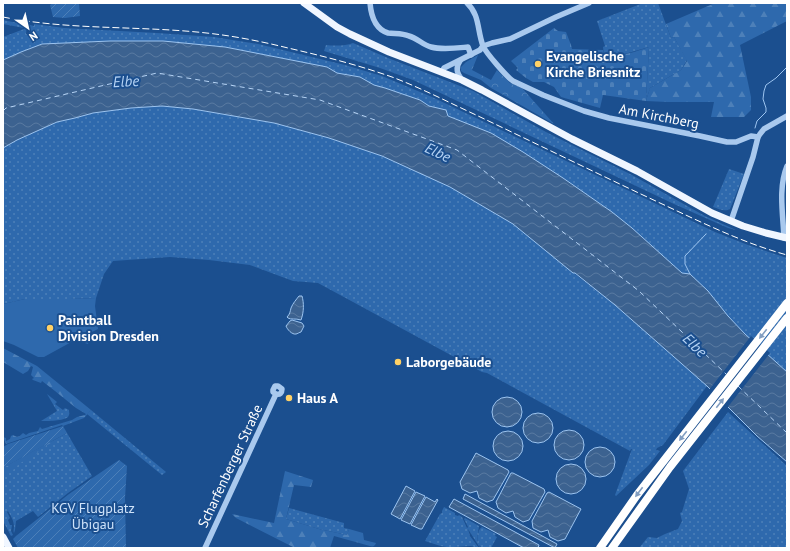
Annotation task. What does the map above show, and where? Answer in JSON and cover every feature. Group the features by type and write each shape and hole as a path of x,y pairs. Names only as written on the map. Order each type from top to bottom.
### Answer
{"highway":[{"path":"600,548 663,461 787,303"},
{"path":"612,548 670,467 787,318"}],"main road":[{"path":"304,3 337,27 350,34 389,52 462,80 490,93 572,139 637,171 707,210 731,221 786,238"},
{"path":"3,537 9,548"}],"street":[{"path":"370,3 374,21 383,30 387,32 409,35 431,47 468,47 471,55"},
{"path":"467,3 476,16 483,46"},
{"path":"442,72 444,68 480,50 483,46 510,39 589,3"},
{"name":"Am Kirchberg","path":"483,46 509,78 543,95 578,109 609,118 727,142 736,142 751,136 758,137"},
{"path":"460,60 456,69 462,80"},
{"path":"731,221 753,157 758,137 764,129 787,116"},
{"path":"786,238 782,189 787,166"},
{"name":"Scharfenberger Straße","path":"205,548 276,394"}],"green space":[{"path":"53,3 79,3 80,16 65,18 53,17 50,5"},
{"path":"643,3 658,3 671,38 674,37 687,60 681,70 650,88 646,101 649,47 621,55 604,56 603,47 605,46 597,21"},
{"path":"715,3 787,3 787,21 740,45 751,97 751,110 744,117 711,117 714,102 646,101 650,88 681,70 687,61 674,37 671,38 666,24"},
{"path":"3,20 27,25 26,34 30,34 30,25 34,26 34,24 64,28 214,37 258,44 345,65 382,76 432,97 715,232 787,258 787,372 745,334 708,291 690,274 682,273 612,212 523,152 491,133 448,116 446,110 429,106 420,100 374,85 360,77 337,73 327,67 163,41 110,41 42,44 3,60 3,37 24,28 3,24"},
{"path":"554,28 558,31 566,32 572,49 603,50 604,56 621,55 649,47 646,101 603,95 600,108 561,97 554,87 544,82 533,82 516,70 518,68 511,61"},
{"path":"353,43 473,91 546,132 632,175 705,216 736,230 728,228 674,204 413,80 324,51 326,45 340,46"},
{"path":"478,55 472,70 491,80 497,70 510,83 522,88 554,124 491,88 481,80 461,71 461,67 466,62"},
{"path":"162,106 193,109 274,123 329,138 382,156 450,187 513,224 615,305 707,386 663,445 657,448 656,450 660,451 649,465 616,496 615,495 632,449 630,451 318,283 293,281 250,265 170,257 113,261 104,274 96,298 25,299 3,304 3,148 57,122 93,113"},
{"path":"729,169 744,174 730,209 724,210 713,207"},
{"name":"Paintball Division Dresden","path":"96,298 95,306 98,329 92,332 88,344 75,340 44,357 38,357 3,341 3,304 25,299"},
{"path":"3,348 37,366 91,410 84,418 6,444 3,437 6,438 6,441 13,435 18,437 23,433 26,435 38,431 40,427 42,429 86,414 76,408 42,381 41,383 33,380 32,379 34,378 31,375 33,367 31,366 28,371 23,374 3,362"},
{"path":"47,394 57,402 55,404 63,410 65,408 69,410 68,417 59,420 41,421 57,411"},
{"path":"91,410 166,472 162,475 87,414"},
{"path":"728,412 787,466 787,548 639,548 648,537 657,538 678,529 682,521 680,513 682,512 689,489 683,471"},
{"path":"63,426 67,433 3,468 3,447"},
{"path":"67,433 92,476 38,517 33,511 16,521 14,533 13,523 8,511 7,512 10,518 8,520 10,525 12,525 11,531 13,535 11,536 3,521 3,468"},
{"path":"52,441 33,457 20,463 10,473 3,474 3,468"},
{"name":"KGV Flugplatz Übigau","path":"119,460 127,466 125,498 126,548 18,548 13,539 16,536 69,494"},
{"path":"285,471 313,480 311,487 294,485 286,519 319,529 347,535 349,529 363,533 364,540 376,543 375,545 371,546 334,536 330,548 295,548 236,518 232,514 274,523"},
{"path":"444,507 455,513 455,515 462,517 467,528 465,518 479,526 478,537 480,528 482,527 496,534 495,536 497,537 491,548 482,548 479,545 480,548 468,529 470,536 479,548 470,546 446,547 425,541"},
{"path":"289,508 344,523 344,528 349,529 347,535 319,529 286,519"}],"water":[{"name":"Elbe","path":"110,41 163,41 225,47 327,67 337,73 360,77 374,85 420,100 429,106 446,110 448,116 491,133 523,152 612,212 682,273 690,274 708,291 745,334 787,372 787,462 757,436 707,386 615,305 513,224 450,187 382,156 329,138 274,123 193,109 162,106 93,113 57,122 3,148 3,60 42,44"},
{"path":"299,296 302,296 303,302 301,320 289,319 287,317"},
{"path":"292,320 302,323 304,326 301,332 294,334 287,329 286,326"},
{"path":"507,397 518,401 522,412 518,423 507,427 496,423 492,412 496,401"},
{"path":"538,413 549,417 553,428 549,439 538,443 527,439 523,428 527,417"},
{"path":"569,430 580,434 584,445 580,456 569,460 558,456 554,445 558,434"},
{"path":"508,431 519,435 523,446 519,457 508,461 497,457 493,446 497,435"},
{"path":"600,447 611,451 615,462 611,473 600,477 589,473 585,462 589,451"},
{"path":"476,453 508,470 509,472 493,500 487,502 479,498 477,491 470,493 462,489 460,482"},
{"path":"571,464 582,468 586,479 582,490 571,494 560,490 556,479 560,468"},
{"path":"511,473 544,489 545,492 529,520 523,522 515,517 513,511 506,513 498,508 496,502"},
{"path":"406,486 415,491 400,519 391,514"},
{"path":"416,492 425,496 410,524 401,520"},
{"path":"549,492 581,509 565,539 558,541 550,537 548,530 541,532 533,528 532,521 547,493"},
{"path":"465,494 557,544 555,548 463,499"},
{"path":"426,497 435,502 437,499 438,500 422,529 420,529 411,525"},
{"path":"454,499 539,545 538,548 524,548 449,507"}],"pier":[{"path":"751,336 770,353 727,408 709,390"}],"waterway":[{"path":"755,128 757,121 766,112 763,99 766,85 787,67"},
{"path":"690,274 685,264 685,256 706,234"}],"ferry route":[{"path":"3,111 6,108 157,73 320,100 457,150 639,291 726,374"},
{"path":"738,386 787,433"}],"railway":[{"path":"3,17 56,24 188,31 224,35 279,46 366,69 392,77 424,90 707,225 738,238 787,255"}],"place":[{"name":"Evangelische Kirche Briesnitz","path":"538,64"},
{"name":"Paintball Division Dresden","path":"50,328"},
{"name":"Laborgebäude","path":"398,362"},
{"name":"Haus A","path":"289,398"}]}
